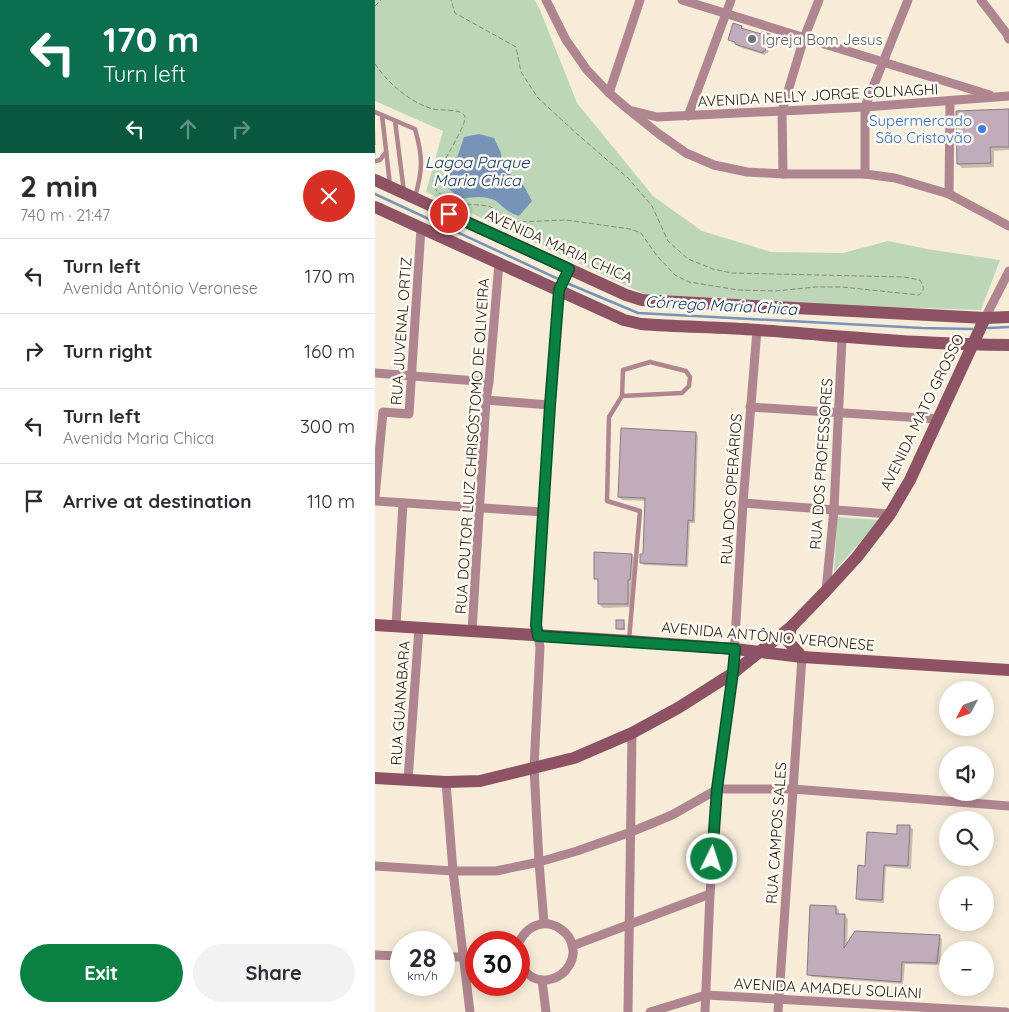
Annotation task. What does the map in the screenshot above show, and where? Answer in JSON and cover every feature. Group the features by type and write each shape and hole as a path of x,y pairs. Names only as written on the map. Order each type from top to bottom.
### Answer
{"street":[{"path":"546,0 567,40 587,70 629,110 686,153 714,165 747,172 865,174 895,178 949,194 1009,226"},
{"path":"609,93 640,0"},
{"path":"682,0 994,97"},
{"path":"688,116 731,0"},
{"path":"783,174 781,111 804,38 819,0"},
{"path":"865,174 865,107 908,0"},
{"path":"981,0 1009,39"},
{"name":"AVENIDA NELLY JORGE COLNAGHI","path":"629,110 657,117 688,116 865,107 1009,96"},
{"path":"949,194 950,101"},
{"name":"AVENIDA MARIA CHICA","path":"381,181 409,196 569,270 642,300 985,318 1009,317"},
{"path":"375,207 624,320 641,324 757,330 842,338 973,345 1009,345"},
{"name":"RUA JUVENAL ORTIZ","path":"375,499 383,412 409,414 421,228"},
{"name":"RUA DOUTOR LUIZ CHRISÓSTOMO DE OLIVEIRA","path":"472,631 486,400 499,263"},
{"path":"544,923 534,768 540,647 536,625 559,289 569,270"},
{"path":"985,318 1009,271"},
{"name":"AVENIDA MATO GROSSO","path":"375,778 445,782 480,781 574,758 631,733 678,708 733,672 791,626 826,592 857,557 890,514 910,480 985,318"},
{"name":"RUA DOS OPERÁRIOS","path":"705,1012 717,789 733,672 743,503 757,330"},
{"name":"RUA DOS PROFESSORES","path":"826,592 834,509 842,338"},
{"path":"375,373 489,382"},
{"path":"486,400 550,405"},
{"path":"750,407 938,420"},
{"path":"375,499 403,503 543,512"},
{"path":"395,626 403,503"},
{"path":"743,503 890,514"},
{"name":"AVENIDA ANTÔNIO VERONESE","path":"375,625 629,641 735,649 802,657 1009,670"},
{"path":"791,626 788,641 802,657"},
{"name":"RUA GUANABARA","path":"408,780 419,628"},
{"name":"RUA CAMPOS SALES","path":"778,1012 802,657"},
{"path":"628,1012 631,733"},
{"path":"445,782 453,870 470,1012"},
{"path":"375,866 496,871 539,862 631,832 672,815 717,789 793,789 1009,806"},
{"path":"572,946 710,894"},
{"path":"526,931 531,927 544,923 553,925 569,937 573,954 571,964 565,972 551,979 542,980 530,975"},
{"path":"375,955 390,956"},
{"path":"455,958 464,958"},
{"path":"542,980 546,1012"},
{"name":"AVENIDA AMADEU SOLIANI","path":"650,1012 706,995 1006,1012"}],"lane":[{"path":"375,112 415,129 420,145 422,172 409,196"},
{"path":"381,181 386,151 383,115"},
{"path":"395,121 409,196"},
{"path":"375,161 383,157 386,151"},
{"path":"622,396 682,393 689,386 690,377 686,370 650,362 623,370 622,396 609,417 607,501 640,511 629,641"}],"path":[{"path":"375,6 381,0"},
{"path":"375,64 396,89 419,104 434,109 461,112 465,115 460,131 433,179 437,192 451,200 466,204 489,206 515,222 566,220 630,229 641,233 657,256 675,275 689,282 738,290 775,291 842,286 919,295 923,292 924,287 920,280 904,277 732,273 713,269 688,259 668,240 652,206 628,178 575,134 538,98 521,72 516,47 455,13 451,0"}],"green space":[{"path":"375,0 535,0 577,103 653,196 702,231 771,252 843,253 888,241 1000,260 981,310 856,306 644,294 426,192 443,131 375,101"},
{"path":"837,517 879,520 834,572"}],"water":[{"name":"Lagoa Parque Maria Chica","path":"479,134 494,138 501,153 503,168 524,186 532,201 519,216 509,212 492,199 478,197 461,199 443,184 458,155 464,137"}],"building":[{"name":"Igreja Bom Jesus","path":"733,23 742,26 741,28 761,34 762,32 770,34 765,51 763,53 728,40"},
{"name":"Supermercado São Cristovão","path":"1009,109 1009,147 990,147 991,163 957,164 956,111"},
{"path":"621,428 696,432 693,521 688,520 686,565 640,563 640,554 643,554 645,498 618,497"},
{"path":"594,552 632,554 630,580 628,580 628,604 598,604 598,579 594,579"},
{"path":"616,620 624,620 624,629 616,629"},
{"path":"897,825 910,825 908,866 884,865 882,900 856,899 858,865 865,866 867,832 897,834"},
{"path":"810,905 836,906 836,914 845,914 844,948 855,931 940,935 937,963 902,962 901,982 807,975"}],"waterway":[{"name":"Córrego Maria Chica","path":"375,194 569,284 638,313 972,329"},
{"name":"Córrego Maria Chica","path":"988,328 1009,327"}],"place":[{"name":"Igreja Bom Jesus","path":"752,39"},
{"name":"Supermercado São Cristovão","path":"982,129"}],"route":[{"path":"449,214 569,269 559,290 536,625 538,636 735,649 717,789 712,859"}]}
